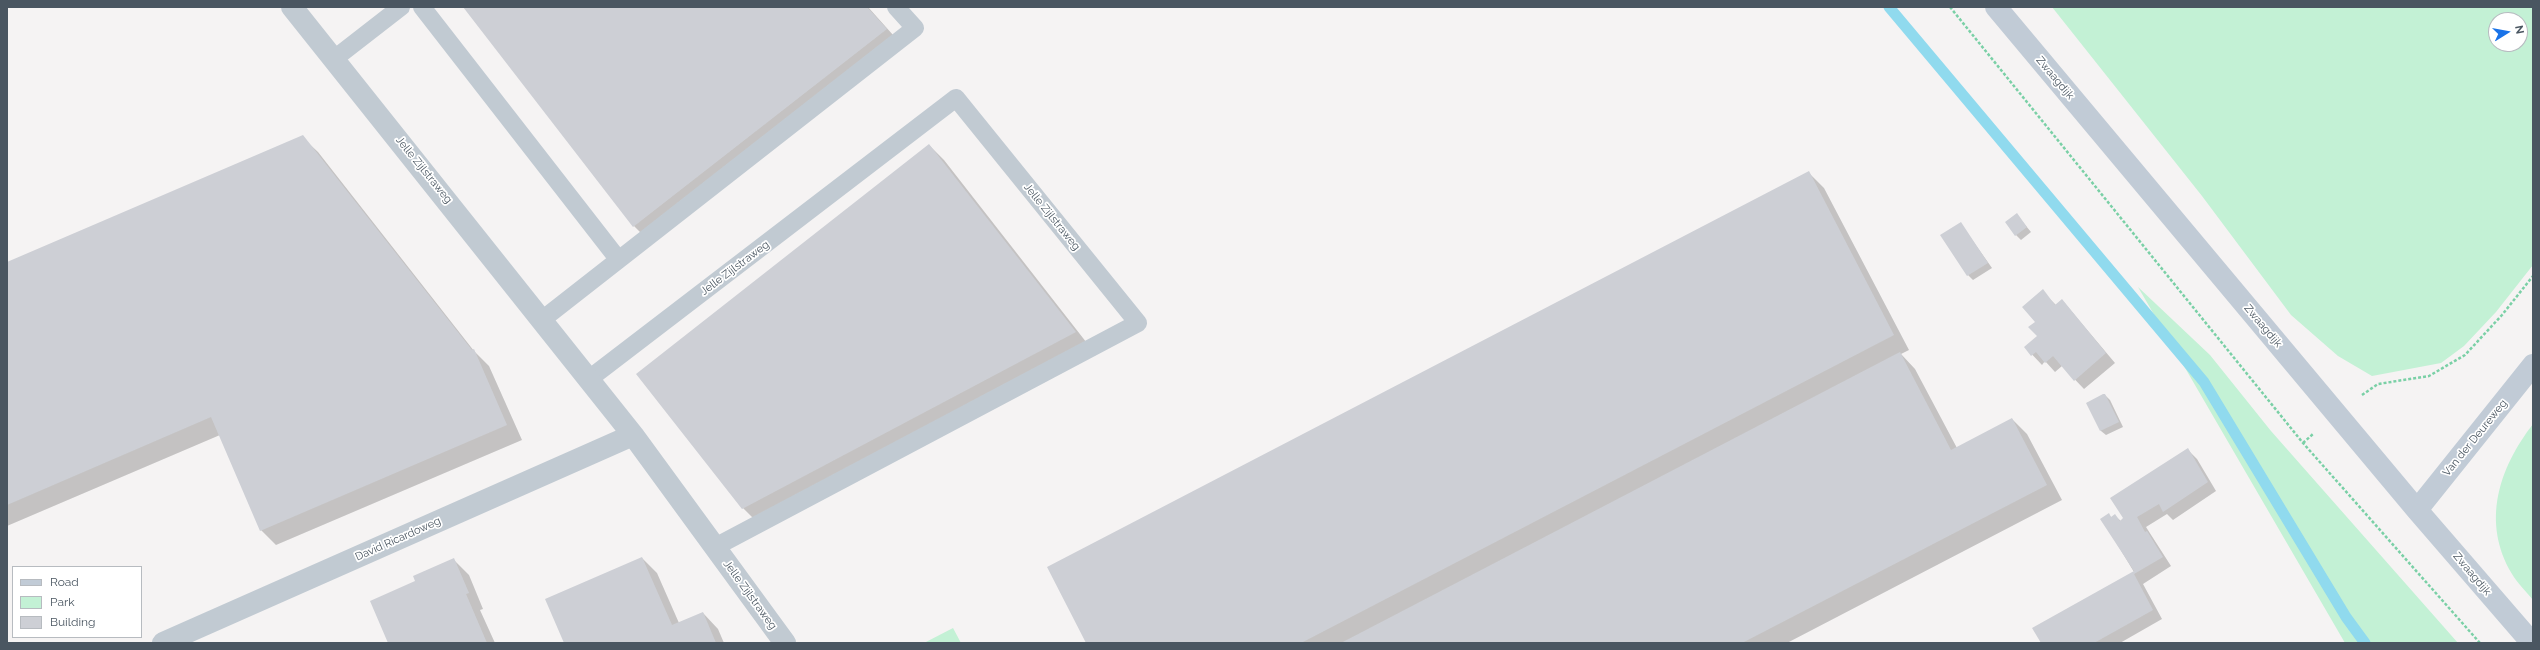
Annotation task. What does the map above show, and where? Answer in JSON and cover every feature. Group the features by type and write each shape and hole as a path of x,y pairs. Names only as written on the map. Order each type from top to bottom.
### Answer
{"street":[{"name":"Jelle Zijlstraweg","path":"292,7 543,319 634,435 785,643"},
{"name":"Zwaagdijk","path":"1996,7 2417,510 2532,643"},
{"name":"Van der Deureweg","path":"2417,510 2533,365"},
{"name":"David Ricardoweg","path":"163,643 634,435"}],"lane":[{"path":"334,59 401,7"},
{"path":"422,7 618,260"},
{"path":"543,319 915,28 896,7"},
{"name":"Jelle Zijlstraweg","path":"589,379 956,98 1138,323 715,547"}],"path":[{"path":"1950,7 2303,444 2480,643"},
{"path":"2336,413 2378,384 2429,376 2465,355 2502,315 2533,276"}],"green space":[{"path":"2052,7 2533,7 2533,265 2496,312 2464,346 2441,363 2372,376 2338,356 2291,315 2202,196"},
{"path":"2138,287 2210,355 2271,431 2458,643 2345,643"},
{"path":"2533,424 2533,600 2512,574 2503,554 2497,535 2496,515 2498,496 2503,477 2521,441"},
{"path":"953,628 961,643 924,643"}],"building":[{"path":"463,7 867,7 887,29 633,227"},
{"path":"303,135 472,350 474,349 507,425 260,531 211,417 7,505 7,262"},
{"path":"929,144 1076,332 742,509 636,374"},
{"path":"1809,171 1894,335 1301,643 1086,643 1047,567"},
{"path":"2017,213 2027,227 2015,236 2005,222"},
{"path":"1961,222 1988,263 1967,276 1940,235"},
{"path":"2043,289 2055,305 2062,299 2106,353 2074,381 2053,356 2045,363 2036,352 2031,356 2024,347 2037,336 2028,327 2035,322 2022,307"},
{"path":"1900,352 1951,450 2012,418 2047,485 1742,643 1341,643"},
{"path":"2105,394 2119,422 2100,431 2086,403"},
{"path":"2188,448 2208,482 2163,512 2159,504 2137,517 2145,532 2147,531 2163,557 2134,574 2153,610 2094,643 2041,643 2032,628 2134,571 2100,519 2109,513 2111,517 2115,514 2120,521 2123,518 2110,498"},
{"path":"642,557 672,625 703,612 716,643 564,643 545,599"},
{"path":"454,558 469,593 466,594 487,643 388,643 370,601 415,581 413,576"}],"waterway":[{"path":"1889,7 2204,382 2346,617 2365,643"}]}
